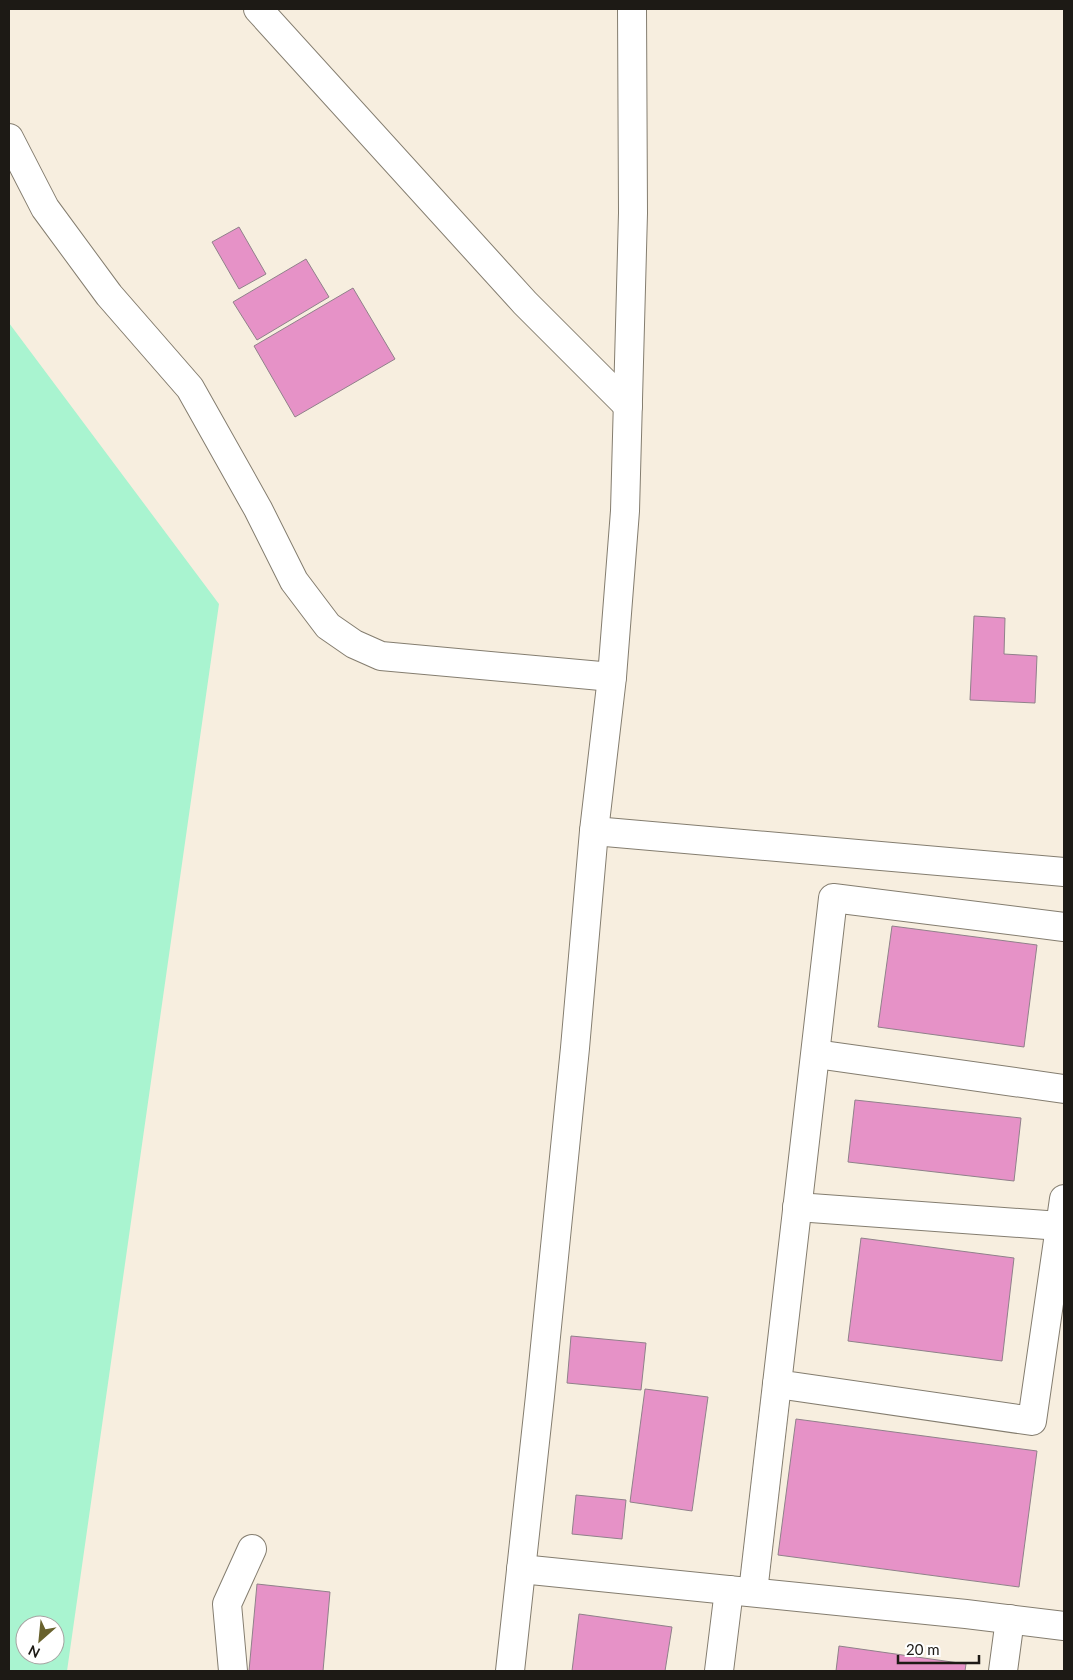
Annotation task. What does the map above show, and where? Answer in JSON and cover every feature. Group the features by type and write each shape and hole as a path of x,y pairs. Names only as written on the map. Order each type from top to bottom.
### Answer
{"street":[{"path":"258,9 525,303 628,406"},
{"path":"510,1671 575,1048 594,831 612,677 625,511 633,213 632,9"},
{"path":"9,138 45,208 109,295 190,388 258,509 294,580 328,626 354,644 381,656 612,677"},
{"path":"594,831 1064,872"},
{"path":"719,1671 741,1591 777,1384 833,898 1064,926"},
{"path":"816,1054 1064,1089"},
{"path":"777,1384 1032,1421 1064,1199"},
{"path":"797,1207 1060,1226"},
{"path":"233,1671 227,1604 252,1549"},
{"path":"521,1569 1064,1626"},
{"path":"1003,1671 1010,1619"}],"green space":[{"path":"9,323 219,604 67,1671 9,1671"}],"building":[{"path":"239,227 266,274 239,289 212,242"},
{"path":"306,259 329,297 257,340 233,302"},
{"path":"353,288 395,359 295,417 254,346"},
{"path":"974,616 1005,618 1004,654 1037,656 1035,703 970,700"},
{"path":"892,926 1037,945 1024,1047 878,1027"},
{"path":"855,1100 1021,1118 1014,1181 848,1162"},
{"path":"861,1238 1014,1258 1002,1361 848,1341"},
{"path":"571,1336 646,1343 641,1390 567,1383"},
{"path":"645,1389 708,1397 692,1511 630,1502"},
{"path":"796,1419 1037,1451 1019,1587 778,1555"},
{"path":"576,1495 626,1500 622,1539 572,1534"},
{"path":"257,1584 330,1592 323,1671 249,1671"},
{"path":"579,1614 672,1627 665,1671 572,1671"},
{"path":"839,1646 966,1664 965,1671 836,1671"}]}
